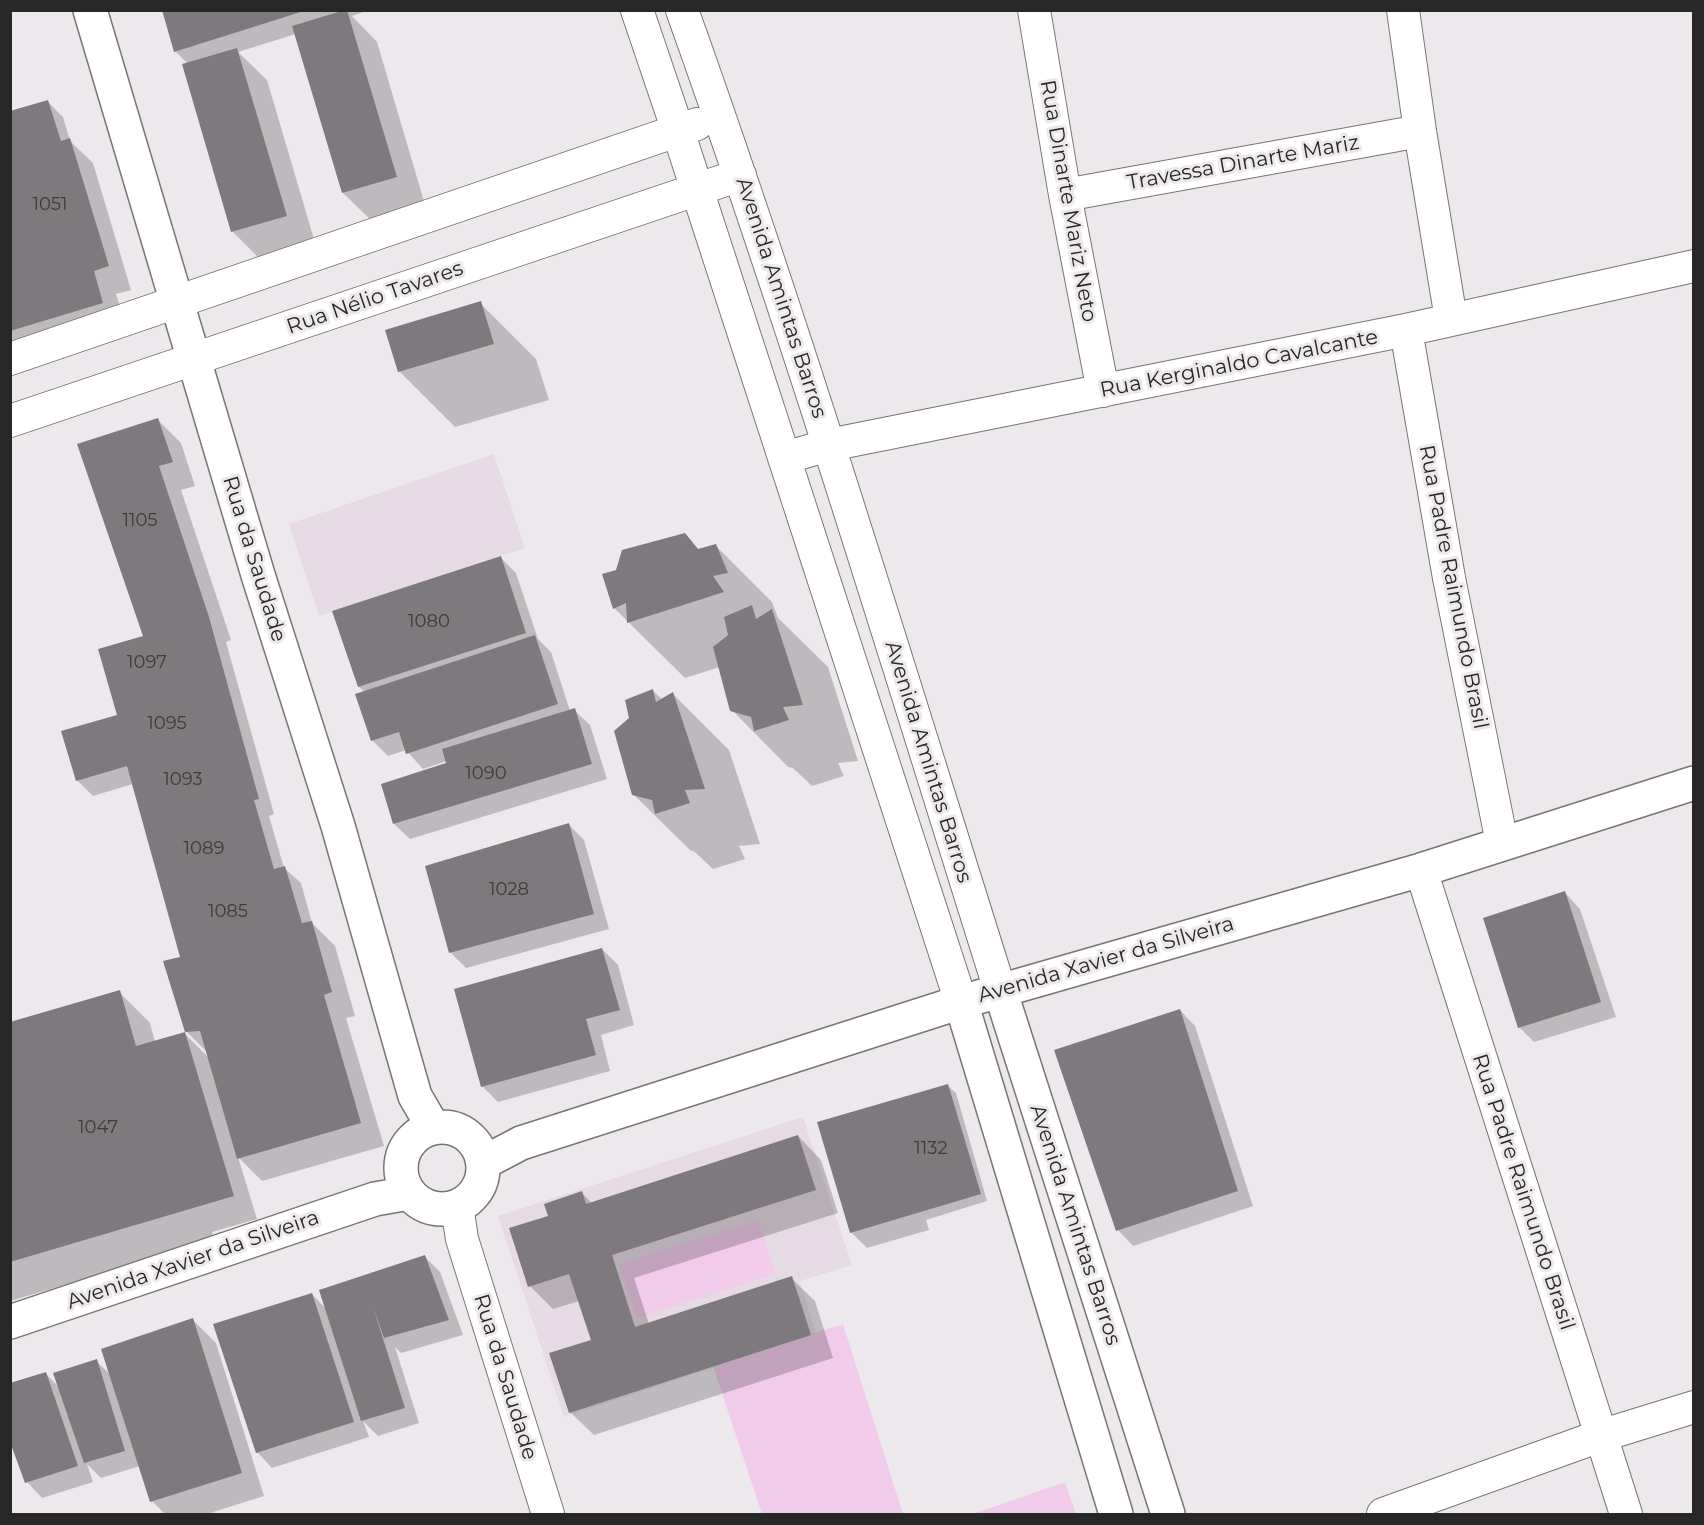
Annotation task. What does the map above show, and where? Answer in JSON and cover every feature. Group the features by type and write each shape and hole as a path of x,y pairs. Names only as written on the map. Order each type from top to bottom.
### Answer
{"street":[{"name":"Rua da Saudade","path":"90,10 258,575 338,826 424,1122"},
{"name":"Avenida Amintas Barros","path":"637,10 961,1002 1116,1515"},
{"name":"Avenida Amintas Barros","path":"682,10 740,175 829,445 1168,1515"},
{"name":"Rua Dinarte Mariz Neto","path":"1034,10 1065,195 1103,391"},
{"path":"1403,10 1451,319"},
{"path":"10,359 720,116"},
{"name":"Travessa Dinarte Mariz","path":"1065,195 1420,131"},
{"name":"Rua Nélio Tavares","path":"10,421 740,175"},
{"name":"Rua Kerginaldo Cavalcante","path":"784,458 829,445 1406,330 1694,266"},
{"name":"Rua Padre Raimundo Brasil","path":"1406,330 1449,578 1502,843"},
{"name":"Avenida Xavier da Silveira","path":"477,1150 521,1143 1000,990 1421,870 1694,783"},
{"name":"Rua Padre Raimundo Brasil","path":"1421,870 1626,1515"},
{"path":"424,1122 460,1131 477,1150 483,1176 478,1189 469,1199 451,1208 431,1208 419,1202 404,1180 403,1153 424,1122"},
{"name":"Avenida Xavier da Silveira","path":"10,1322 375,1199 404,1180"},
{"name":"Rua da Saudade","path":"451,1208 548,1515"},
{"path":"1383,1515 1600,1436 1694,1407"}],"shaded area":[{"path":"494,454 525,548 319,616 289,524"},
{"path":"803,1117 852,1265 800,1281 816,1334 564,1417 498,1216"},
{"path":"758,1220 776,1274 637,1318 619,1264"},
{"path":"843,1324 903,1514 762,1514 713,1366"},
{"path":"1065,1482 1076,1514 973,1514"}],"building":[{"path":"162,10 304,10 304,11 174,52"},
{"path":"347,10 397,177 342,193 292,26"},
{"path":"237,48 287,216 231,232 182,64"},
{"path":"48,100 61,141 70,138 109,266 94,271 103,303 10,331 10,111"},
{"path":"481,301 494,344 398,372 385,330"},
{"path":"158,418 173,462 159,466 209,617 259,799 254,800 274,869 285,866 302,923 312,921 332,992 324,995 361,1123 237,1159 200,1031 185,1032 163,961 180,957 127,766 76,781 61,731 117,715 98,649 143,636 77,444"},
{"path":"685,533 698,549 716,544 728,573 713,576 724,592 627,623 626,603 613,609 602,574 616,570 622,550"},
{"path":"501,556 526,633 358,687 332,611"},
{"path":"752,605 756,619 772,609 803,705 783,707 789,720 754,731 751,717 730,711 713,647 728,635 724,617"},
{"path":"535,635 558,704 406,754 399,732 371,741 355,694"},
{"path":"653,689 656,702 673,692 705,789 685,790 690,803 655,814 652,800 632,795 614,731 629,718 625,700"},
{"path":"575,708 592,764 393,824 381,784 446,763 442,749"},
{"path":"569,823 594,914 449,953 425,866"},
{"path":"1565,891 1601,1002 1518,1028 1483,918"},
{"path":"602,948 620,1010 586,1019 596,1055 481,1087 454,989"},
{"path":"120,990 136,1046 185,1032 234,1196 10,1262 10,1022"},
{"path":"1180,1009 1238,1191 1116,1231 1054,1050"},
{"path":"948,1084 981,1194 850,1233 817,1122"},
{"path":"798,1135 816,1190 612,1255 635,1327 792,1276 811,1335 569,1413 549,1353 591,1340 569,1274 528,1287 509,1228 548,1216 544,1204 582,1191 586,1204"},
{"path":"425,1255 449,1320 384,1338 373,1307 405,1408 361,1421 319,1290"},
{"path":"312,1293 354,1422 256,1453 213,1324"},
{"path":"193,1318 242,1473 150,1502 101,1349"},
{"path":"97,1359 125,1451 84,1463 53,1373"},
{"path":"46,1372 78,1466 25,1483 10,1442 10,1383"}]}
